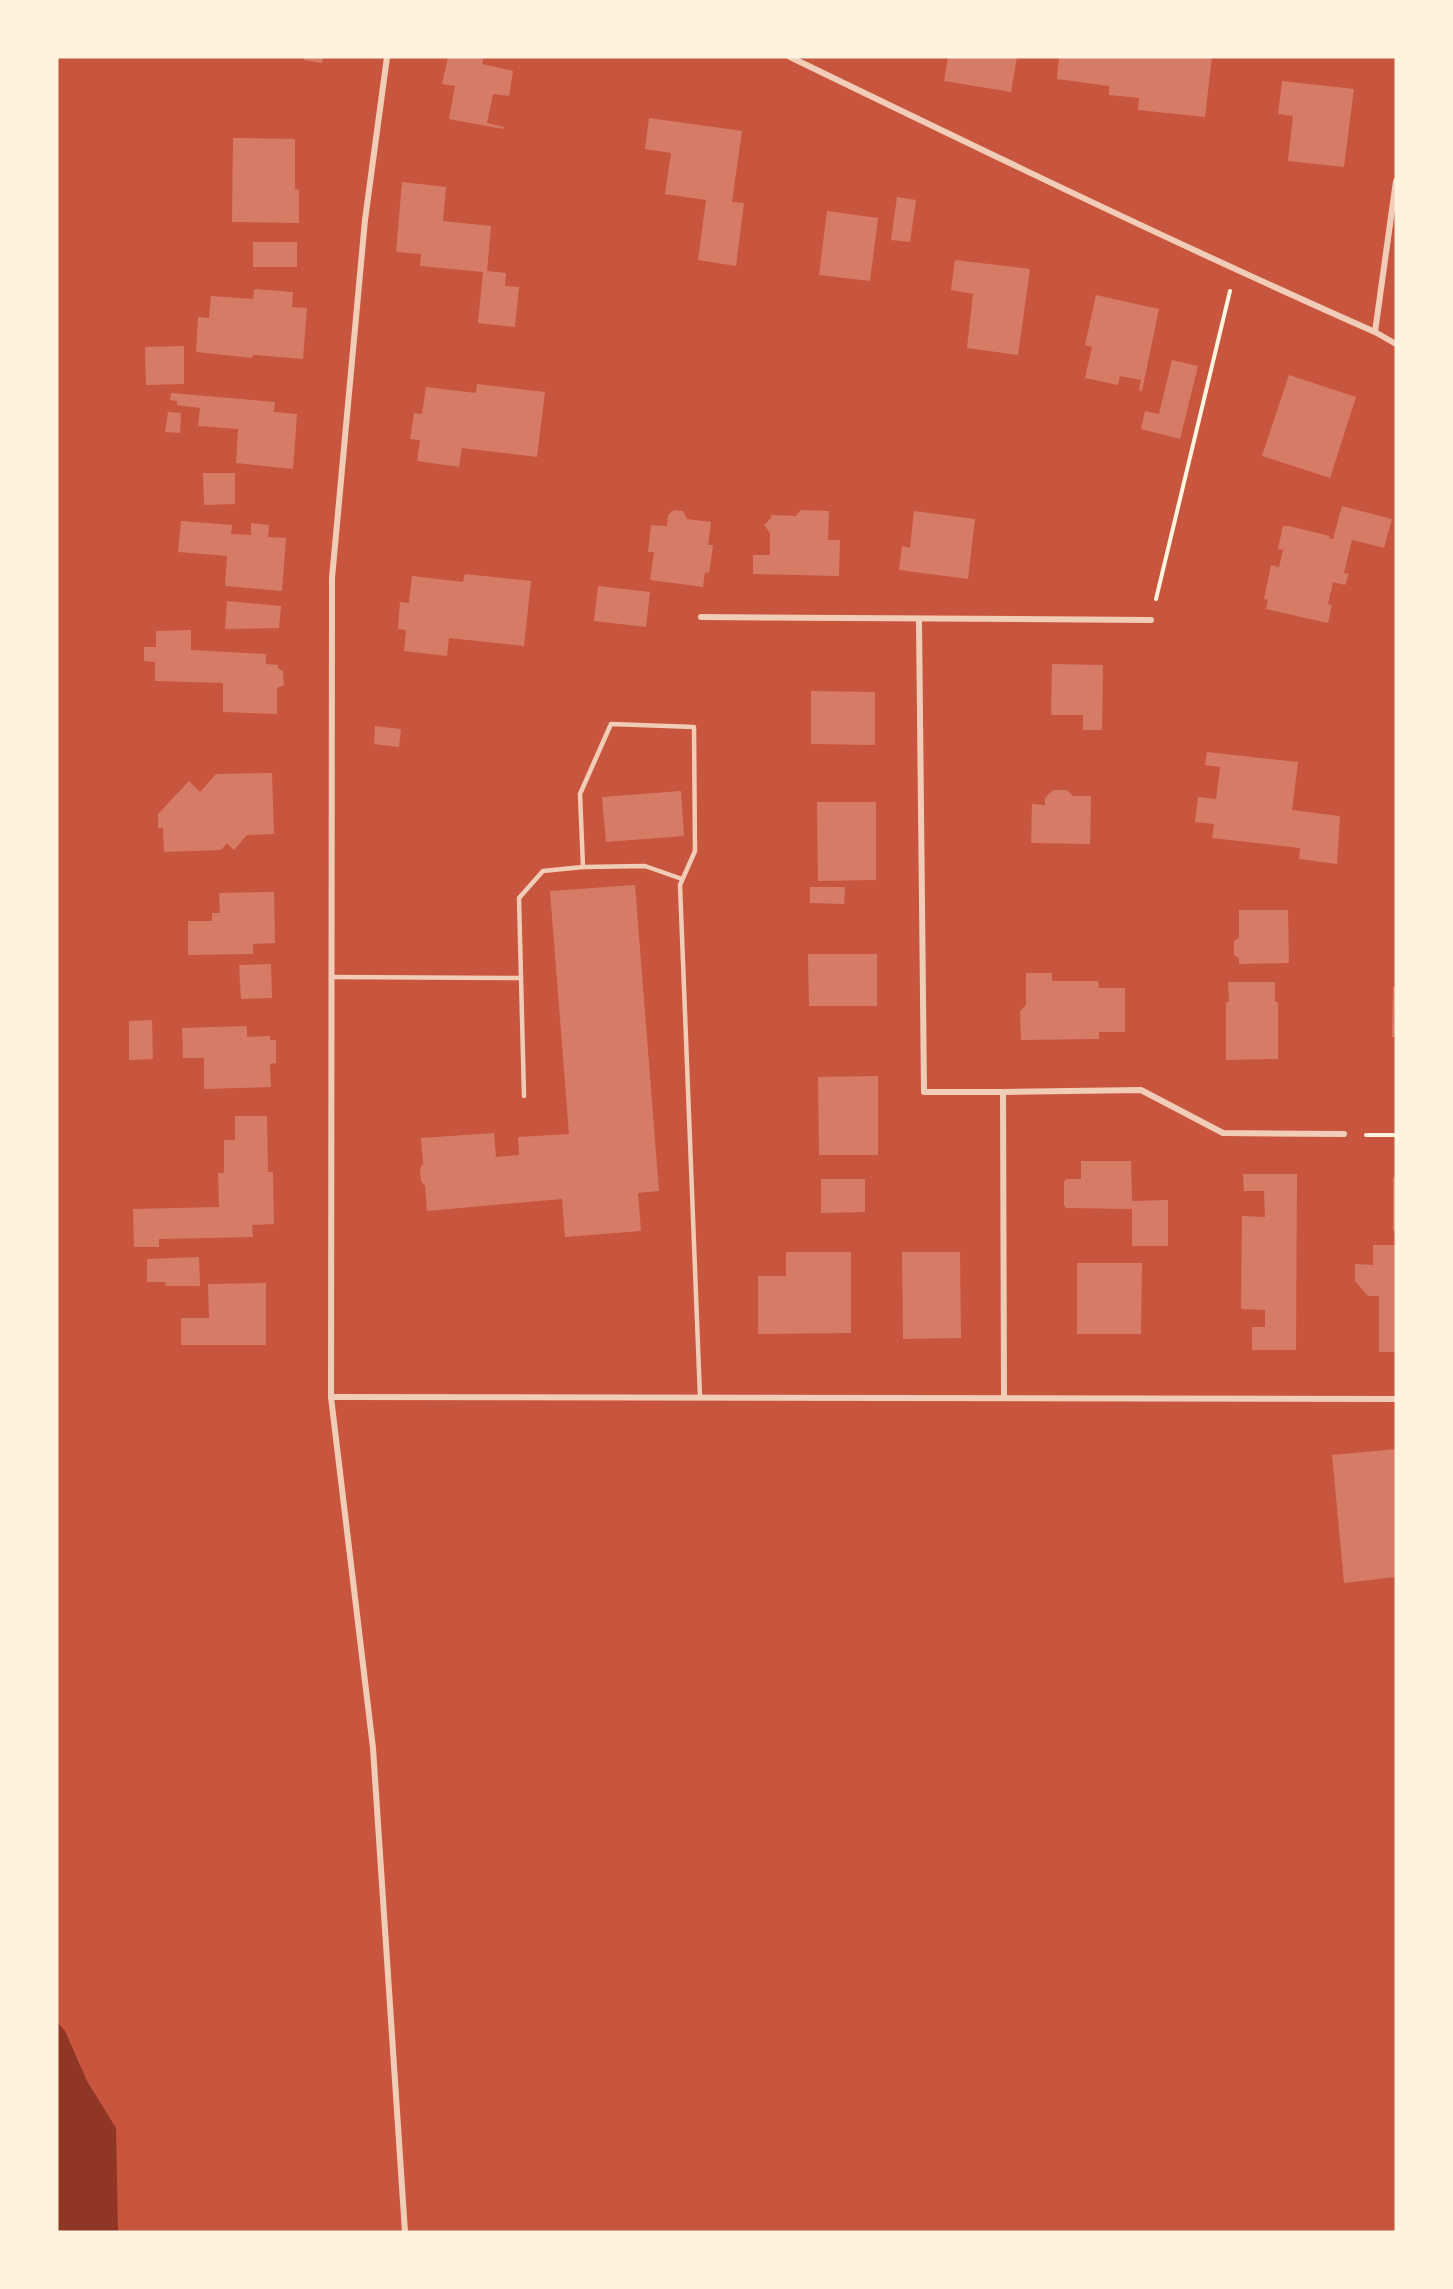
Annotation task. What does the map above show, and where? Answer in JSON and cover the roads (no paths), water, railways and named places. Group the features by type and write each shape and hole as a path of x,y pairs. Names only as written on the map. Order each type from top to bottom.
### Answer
{"street":[{"path":"387,57 365,220 332,578 331,1397 373,1749 405,2232"},
{"path":"790,57 1235,270 1375,332 1396,344"},
{"path":"1375,332 1396,181"},
{"path":"700,617 1151,620"},
{"path":"919,620 924,1092 1141,1090 1223,1132 1344,1134"},
{"path":"1004,1092 1004,1397"},
{"path":"331,1397 1396,1399"}],"lane":[{"path":"583,867 580,794 611,724 694,727 695,851 680,885 700,1397"},
{"path":"524,1096 519,898 543,871 583,867 645,866 682,879"},
{"path":"331,977 521,978"}]}
